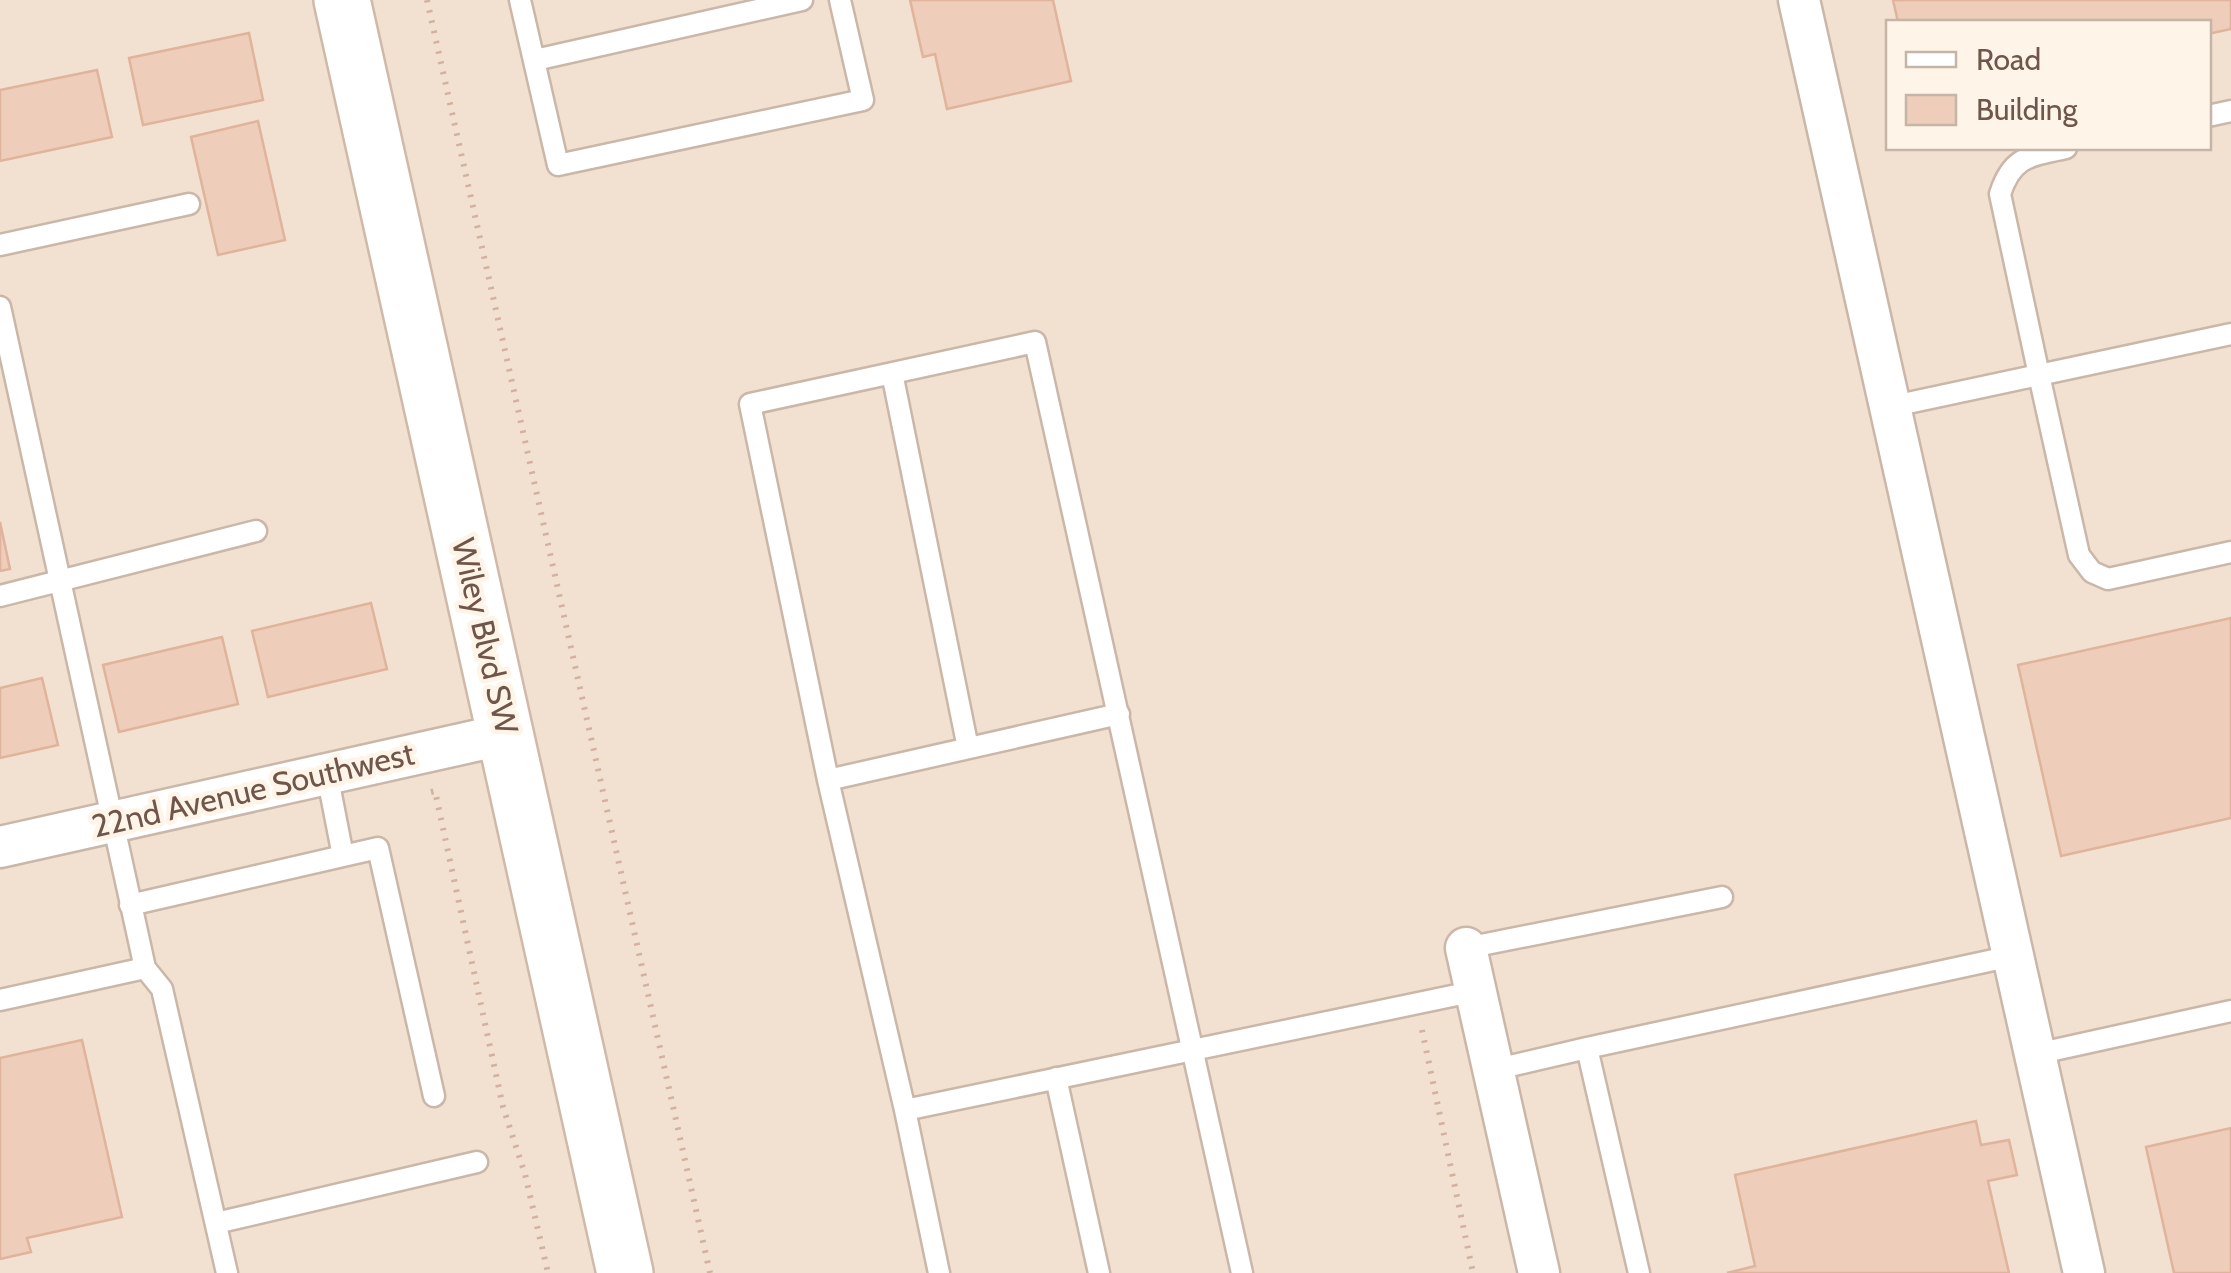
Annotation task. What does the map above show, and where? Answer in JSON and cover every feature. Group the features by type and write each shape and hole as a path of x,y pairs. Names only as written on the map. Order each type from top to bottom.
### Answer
{"street":[{"name":"Wiley Blvd SW","path":"342,0 625,1273"},
{"path":"1798,0 2084,1273"},
{"name":"22nd Avenue Southwest","path":"0,848 506,734"},
{"path":"1466,948 1538,1273"}],"lane":[{"path":"520,0 558,165 863,100 840,0"},
{"path":"535,60 802,0"},
{"path":"2056,150 2032,155 2007,170 2000,194 2079,555 2092,572 2108,578 2231,552"},
{"path":"0,245 190,204"},
{"path":"0,307 130,905 145,968 162,989 227,1273"},
{"path":"1889,407 2231,334"},
{"path":"939,1273 828,780 750,404 1035,342 1242,1273"},
{"path":"892,373 968,748"},
{"path":"0,596 256,531"},
{"path":"828,780 1118,714"},
{"path":"327,774 343,856"},
{"path":"130,905 378,848 434,1096"},
{"path":"1466,948 1722,897"},
{"path":"1494,1070 2012,956"},
{"path":"0,1000 145,968"},
{"path":"905,1110 1476,990"},
{"path":"2036,1054 2231,1011"},
{"path":"1587,1048 1639,1273"},
{"path":"1056,1078 1099,1273"},
{"path":"216,1223 477,1162"}],"path":[{"path":"428,0 710,1273"},
{"path":"1417,1003 1474,1273"}],"shaded area":[{"path":"0,0 2231,0 2231,1273 0,1273"}],"building":[{"path":"910,0 1053,0 1071,81 947,109 935,54 923,57"},
{"path":"1893,0 2231,0 2231,29 2211,33 2211,20 1898,20"},
{"path":"249,33 263,100 143,125 129,58"},
{"path":"97,70 112,137 0,161 0,90"},
{"path":"258,121 285,240 218,255 191,137"},
{"path":"0,522 10,569 0,571"},
{"path":"371,603 387,669 268,697 252,631"},
{"path":"2231,618 2231,818 2061,856 2018,665"},
{"path":"222,637 238,704 119,732 103,665"},
{"path":"42,678 58,745 0,758 0,688"},
{"path":"82,1040 122,1217 27,1238 31,1252 0,1259 0,1058"},
{"path":"1976,1121 1981,1145 2009,1140 2017,1175 1988,1181 2009,1273 1727,1273 1755,1266 1735,1175"},
{"path":"2231,1128 2231,1273 2174,1273 2146,1147"}]}
